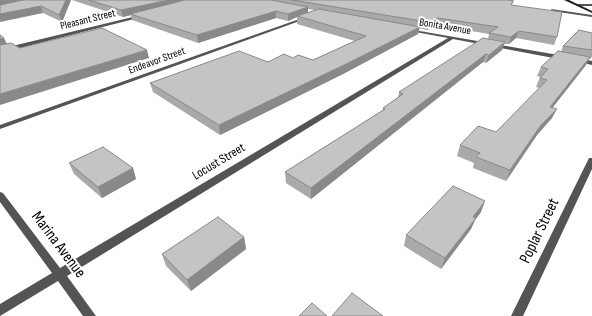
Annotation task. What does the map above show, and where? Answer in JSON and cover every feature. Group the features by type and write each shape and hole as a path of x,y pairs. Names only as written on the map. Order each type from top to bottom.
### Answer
{"main road":[{"path":"566,0 592,12"}],"street":[{"path":"577,5 592,5"},
{"path":"543,9 592,16"},
{"name":"Pleasant Street","path":"0,51 150,13"},
{"name":"Endeavor Street","path":"0,127 313,16"},
{"name":"Bonita Avenue","path":"406,29 592,63"},
{"name":"Locust Street","path":"0,310 452,38"},
{"name":"Poplar Street","path":"517,316 592,160"},
{"name":"Marina Avenue","path":"0,195 60,273 90,316"}],"building":[{"path":"23,0 66,0 59,15 41,6 0,14 0,5"},
{"path":"89,0 169,0 121,10"},
{"path":"185,0 271,0 308,7 288,14 276,11 197,35 130,14"},
{"path":"292,0 508,0 513,1 511,5 562,12 557,37 519,31 511,37 489,33 498,27 438,18 428,22"},
{"path":"319,9 420,27 219,125 150,83 239,51 268,62 284,54 293,58 298,55 313,60 366,36 297,16"},
{"path":"102,28 147,50 0,94 0,45 11,43 20,48"},
{"path":"579,30 592,33 592,50 563,46"},
{"path":"483,38 505,42 489,55 486,54 311,188 285,172 385,109 383,108 403,94 399,92"},
{"path":"558,51 590,57 550,107 557,109 541,125 510,170 476,157 480,153 460,145 478,126 496,132 547,80 540,78 548,69 541,67"},
{"path":"103,147 133,168 98,187 69,163"},
{"path":"453,186 485,201 473,217 476,218 445,258 406,235"},
{"path":"218,217 244,237 187,280 162,254"},
{"path":"352,293 383,316 332,316"},
{"path":"312,303 327,316 299,316"}]}
